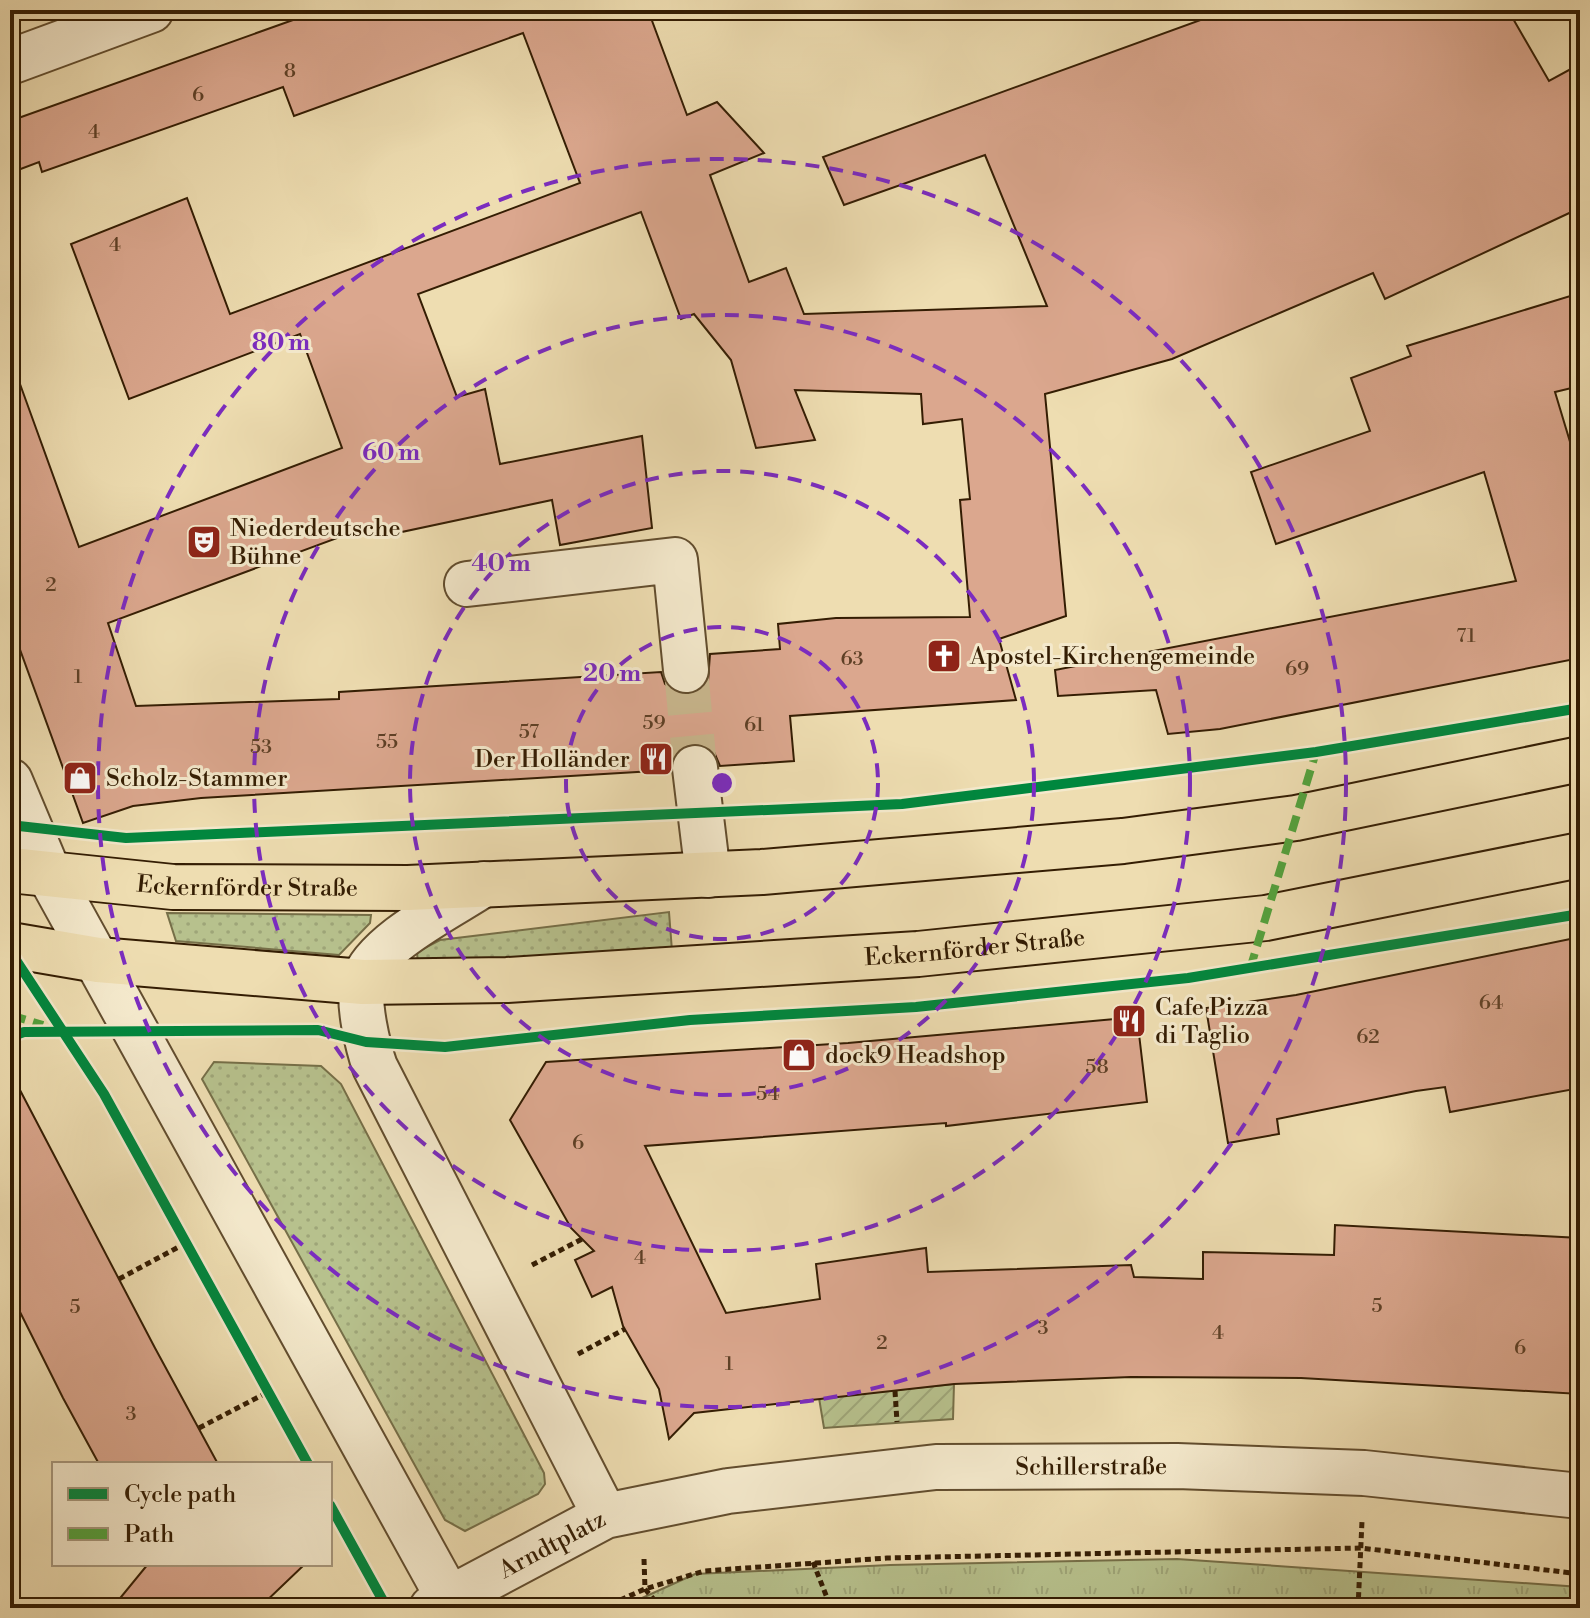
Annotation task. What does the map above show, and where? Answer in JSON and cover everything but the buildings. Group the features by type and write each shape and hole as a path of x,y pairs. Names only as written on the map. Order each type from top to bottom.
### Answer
{"main road":[{"name":"Eckernförder Straße","path":"30,872 173,887 408,888 708,875 1123,841 1296,818 1580,759"},
{"name":"Eckernförder Straße","path":"10,945 98,960 363,982 507,980 918,954 1266,918 1580,855"}],"street":[{"path":"10,62 151,10"},
{"path":"467,584 675,560 686,670"},
{"path":"695,768 708,875"},
{"name":"Arndtplatz","path":"10,781 30,872 98,960 440,1603 605,1516 375,1067 366,1042 363,982"},
{"path":"363,982 379,954 484,884"},
{"name":"Schillerstraße","path":"605,1516 728,1491 936,1467 1177,1466 1364,1473 1580,1496"}],"path":[{"path":"524,1270 582,1239"},
{"path":"119,1279 186,1243"},
{"path":"573,1357 625,1329"},
{"path":"895,1391 896,1402"},
{"path":"199,1428 268,1392"},
{"path":"1358,1608 1361,1548"},
{"path":"602,1608 645,1589 704,1571 813,1562 1361,1548 1580,1574"},
{"path":"644,1549 645,1589 661,1608"},
{"path":"813,1562 831,1608"}],"green space":[{"path":"669,912 672,951 418,964 417,952 440,940"},
{"path":"167,913 371,915 370,923 339,955 176,941"},
{"path":"214,1062 321,1066 341,1084 544,1473 545,1484 538,1494 465,1531 445,1520 202,1079"},
{"path":"954,1384 953,1419 824,1428 819,1398"},
{"path":"1177,1559 1580,1587 1580,1608 620,1608 695,1574 890,1565"}],"tunnel":[{"path":"686,670 695,768"}],"marked path":[{"path":"1250,969 1316,752"},
{"path":"10,1015 43,1025"}],"cycle path":[{"path":"10,825 126,838 902,804 1316,752 1580,708"},
{"path":"10,1037 24,1032 318,1030 366,1042 445,1047 690,1020 916,1007 1188,978 1580,914"},
{"path":"10,951 104,1094 307,1462"},
{"path":"332,1509 387,1608"}],"place":[{"name":"Niederdeutsche Bühne","path":"204,542"},
{"name":"Apostel-Kirchengemeinde","path":"944,656"},
{"name":"Der Holländer","path":"656,759"},
{"name":"Scholz-Stammer","path":"80,778"},
{"name":"Cafe Pizza di Taglio","path":"1129,1021"},
{"name":"dock9 Headshop","path":"799,1055"}]}
